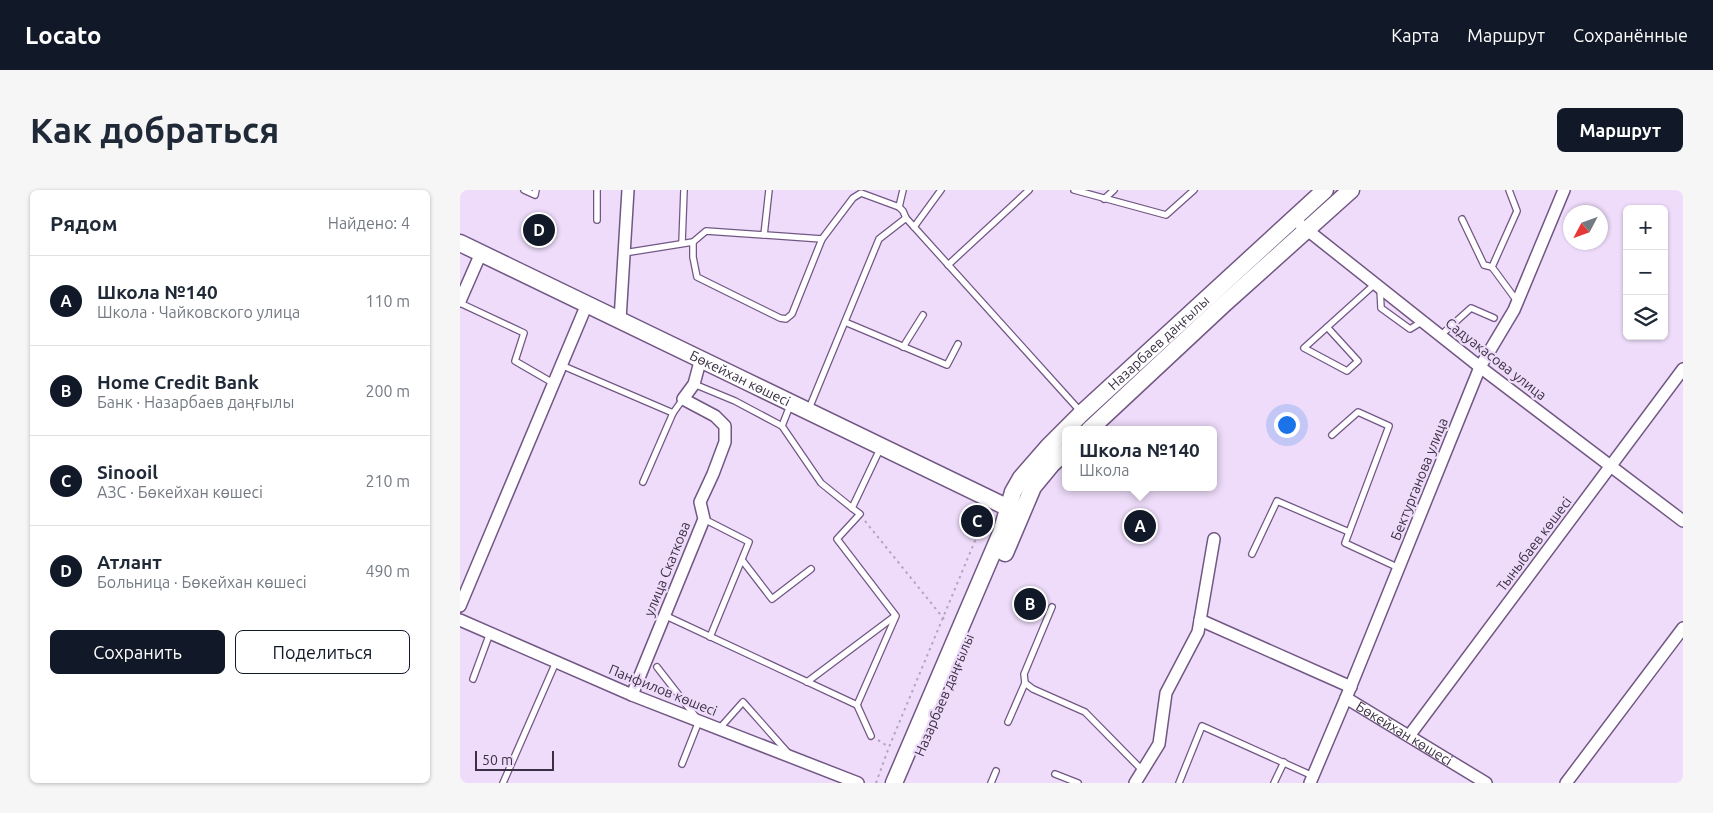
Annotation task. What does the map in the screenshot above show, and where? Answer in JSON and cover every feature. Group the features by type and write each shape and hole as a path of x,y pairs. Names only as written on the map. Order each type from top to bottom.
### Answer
{"main road":[{"name":"Назарбаев даңғылы","path":"1069,426 1324,190"},
{"name":"Назарбаев даңғылы","path":"1093,426 1224,304 1351,190"},
{"name":"Бөкейхан көшесі","path":"460,243 1015,511"},
{"name":"Назарбаев даңғылы","path":"1015,511 1013,492 1021,478 1062,433"},
{"name":"Назарбаев даңғылы","path":"906,783 1015,511 1052,464 1062,455"},
{"path":"894,783 1001,533 1015,511"}],"street":[{"path":"620,320 628,190"},
{"name":"Бектурганова улица","path":"1312,779 1480,367 1518,302 1564,190"},
{"name":"Садуакасова улица","path":"1294,218 1480,367 1683,521"},
{"path":"460,302 481,253"},
{"path":"460,606 587,304"},
{"path":"683,400 694,384 701,358"},
{"name":"Тыныбаев көшесі","path":"1409,736 1683,369"},
{"name":"улица Скаткова","path":"632,695 704,519 700,502 725,442 724,426 715,416 683,400"},
{"path":"1136,783 1160,744 1166,693 1198,632 1214,539"},
{"name":"Панфилов көшесі","path":"460,620 632,695 858,783"},
{"path":"1200,620 1351,687"},
{"path":"1566,783 1683,628"},
{"name":"Бөкейхан көшесі","path":"1346,698 1486,783"}],"lane":[{"path":"524,190 535,196 536,190"},
{"path":"597,190 597,220"},
{"path":"682,244 684,190"},
{"path":"764,235 769,190"},
{"path":"899,207 903,190"},
{"path":"914,227 941,190"},
{"path":"948,265 1029,190"},
{"path":"1074,190 1166,215 1194,190"},
{"path":"1104,199 1114,190"},
{"path":"1492,267 1516,211 1509,190"},
{"path":"693,242 693,257 697,277 780,318 786,319 792,314 822,239 853,198 860,192 899,207 904,212 906,218 1082,413"},
{"path":"808,412 879,239 906,218"},
{"path":"1462,219 1484,265 1492,267 1518,302"},
{"path":"624,253 693,242 706,231 822,239"},
{"path":"1326,327 1358,361 1347,371 1304,348 1326,327 1378,285"},
{"path":"460,302 524,333 515,360 553,383"},
{"path":"1441,336 1472,308 1494,318"},
{"path":"903,347 923,315"},
{"path":"845,322 947,365 958,344"},
{"path":"561,365 673,413"},
{"path":"694,384 735,401 782,426 821,483 860,514 837,539 896,616"},
{"path":"643,482 673,413 683,400"},
{"path":"782,426 791,403"},
{"path":"1332,435 1358,412 1389,426 1345,543 1399,568"},
{"path":"852,508 881,447"},
{"path":"1252,554 1277,501 1349,532"},
{"path":"704,519 749,542 710,637"},
{"path":"742,560 772,599 811,569"},
{"path":"1008,722 1025,683 1024,674 1052,607"},
{"path":"664,615 857,705 870,736"},
{"path":"807,682 896,616"},
{"path":"857,705 896,616"},
{"path":"473,679 490,633"},
{"path":"503,783 556,662"},
{"path":"657,667 699,721 682,764"},
{"path":"1025,683 1033,689 1085,712 1143,771"},
{"path":"719,729 743,702 792,758"},
{"path":"1179,783 1202,726 1284,762 1312,779"},
{"path":"1274,783 1284,762"},
{"path":"991,783 996,771"},
{"path":"1054,774 1078,783"}],"path":[{"path":"876,783 889,747 992,500"},
{"path":"860,514 944,619"},
{"path":"870,736 889,747"}],"place":[{"name":"Атлант","path":"539,230"},
{"name":"Sinooil","path":"977,521"},
{"name":"Школа №140","path":"1140,526"},
{"name":"Home Credit Bank","path":"1030,604"}]}
